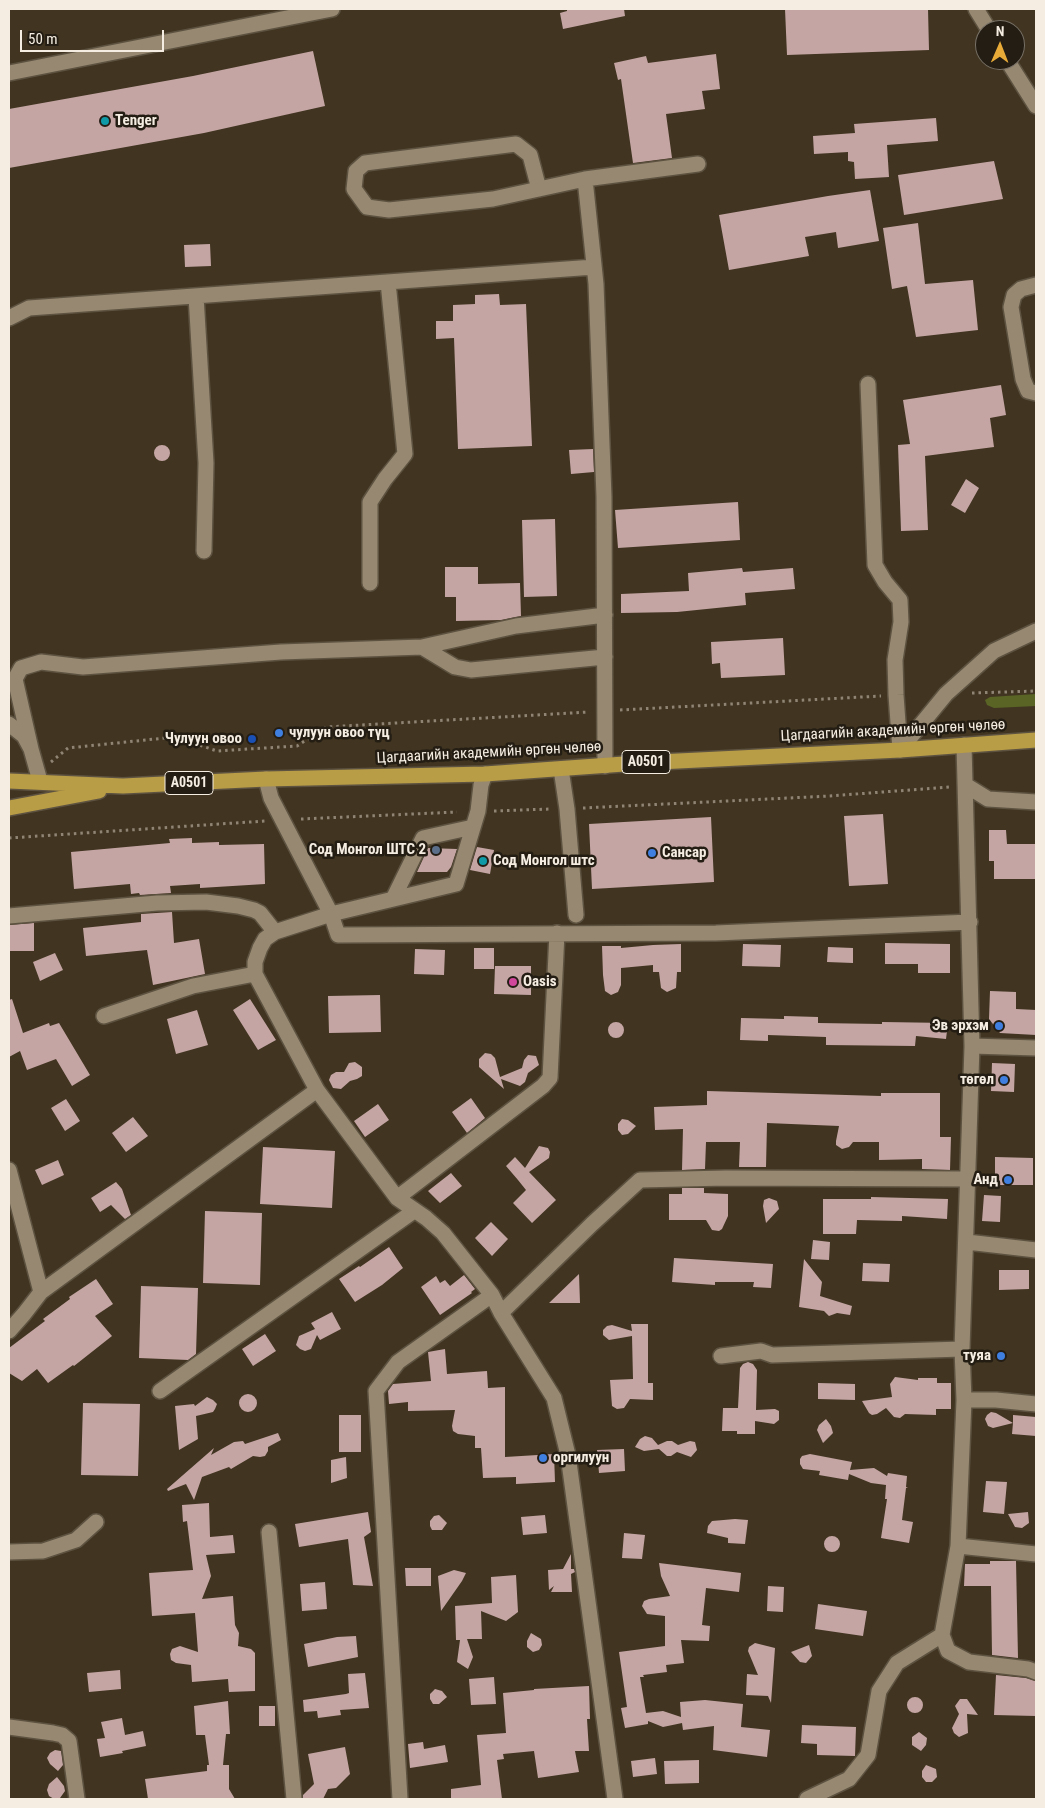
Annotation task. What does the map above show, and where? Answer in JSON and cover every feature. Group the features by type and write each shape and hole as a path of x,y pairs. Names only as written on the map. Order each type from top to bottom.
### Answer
{"highway":[{"name":"Цагдаагийн академийн өргөн чөлөө","path":"9,780 123,786 266,779 485,774 900,750 1036,740"},
{"name":"Цагдаагийн академийн өргөн чөлөө","path":"9,808 123,786"}],"street":[{"path":"9,73 332,9"},
{"path":"976,9 983,20"},
{"path":"1014,70 1036,106"},
{"path":"539,189 530,155 516,144 365,163 356,171 354,189 367,207 389,210 493,199 539,189 585,179 698,164"},
{"path":"585,179 594,267 604,497 605,766"},
{"path":"9,318 29,308 594,267"},
{"path":"370,583 370,502 405,454 388,282"},
{"path":"1036,285 1021,289 1014,295 1011,307 1024,380 1028,392 1036,393"},
{"path":"196,296 206,463 204,550"},
{"path":"868,384 875,565 885,582 900,600 901,622 895,660 900,750"},
{"path":"40,781 15,679 21,668 41,662 83,667 281,652 422,647 516,626 605,615"},
{"path":"900,750 946,694 994,651 1036,631"},
{"path":"422,647 455,666 471,670 605,657"},
{"path":"9,724 24,736 31,749"},
{"path":"964,745 967,786 972,1046 966,1179 967,1242 962,1349 964,1400 958,1546 942,1634 948,1651 969,1662 1028,1669 1036,1672"},
{"path":"561,769 567,809 576,915"},
{"path":"485,774 478,811 456,884 331,914 275,932 265,939 260,948 255,962 255,974 318,1090 397,1198 426,1218 443,1233 492,1295 500,1313 554,1398 568,1455 615,1799"},
{"path":"266,779 271,798 331,914 338,935 716,933 970,922"},
{"path":"967,786 988,799 1036,802"},
{"path":"393,899 422,838 473,827"},
{"path":"9,916 206,902 254,910 260,913 275,932"},
{"path":"397,1198 543,1086 550,1078 557,933"},
{"path":"104,1016 193,986 255,974"},
{"path":"972,1046 1036,1048"},
{"path":"9,1331 41,1292 318,1090"},
{"path":"9,1170 41,1292"},
{"path":"500,1313 640,1180 726,1178 966,1179"},
{"path":"160,1391 414,1211"},
{"path":"967,1242 1036,1250"},
{"path":"400,1799 376,1391 398,1362 492,1295"},
{"path":"721,1356 760,1351 772,1355 962,1349"},
{"path":"964,1400 996,1400 1036,1404"},
{"path":"9,1552 43,1552 76,1540 96,1522"},
{"path":"270,1532 294,1799"},
{"path":"958,1546 1036,1554"},
{"path":"807,1799 849,1780 868,1755 879,1691 897,1663 942,1634"},
{"path":"9,1726 62,1735 69,1740 77,1799"}],"path":[{"path":"946,694 1036,691"},
{"path":"35,765 49,763 68,748 175,737 217,750 296,746 326,727 896,695"},
{"path":"9,838 282,820 641,806 967,786"}],"green space":[{"path":"1036,694 1036,706 994,708 987,705 985,700 990,697"}],"building":[{"path":"567,9 624,9 625,16 563,29 560,13 567,11"},
{"path":"785,9 928,9 929,50 787,55"},
{"name":"Tenger","path":"313,51 325,106 204,133 9,168 9,109 193,76"},
{"path":"716,54 720,89 702,91 705,109 666,114 672,158 633,163 621,79 618,80 614,63 646,56 648,63"},
{"path":"936,118 938,141 887,145 889,177 855,179 854,162 848,161 848,152 814,154 813,136 855,133 854,124"},
{"path":"994,161 1003,199 904,215 898,175"},
{"path":"870,190 879,241 838,248 836,232 805,237 809,256 729,270 719,215"},
{"path":"918,223 925,284 973,280 978,330 916,337 907,286 892,289 883,228"},
{"path":"210,244 211,266 185,267 184,245"},
{"path":"499,294 500,305 526,304 532,446 458,449 454,338 436,339 436,321 453,321 453,305 475,304 475,295"},
{"path":"1001,385 1006,415 990,418 994,447 925,456 928,530 901,531 898,445 910,444 903,400"},
{"path":"162,445 170,453 162,461 154,453"},
{"path":"593,449 594,472 571,474 569,450"},
{"path":"966,479 979,488 965,513 951,505"},
{"path":"738,502 740,540 618,548 615,510"},
{"path":"555,519 557,596 524,597 522,520"},
{"path":"445,567 478,567 478,584 520,583 521,616 501,620 456,621 456,597 445,597"},
{"path":"742,568 743,572 793,568 795,589 745,593 746,605 677,612 621,613 621,594 689,591 688,573"},
{"path":"783,638 785,675 721,678 720,663 712,664 711,642"},
{"path":"883,814 888,884 849,886 844,816"},
{"name":"Сансар","path":"711,817 714,882 592,889 589,824"},
{"path":"989,830 1006,830 1007,844 1036,844 1036,879 994,879 994,861 989,861"},
{"path":"192,838 192,843 219,842 219,845 264,844 265,884 200,888 200,884 170,886 171,893 140,895 139,893 131,894 130,884 74,889 71,852 170,843 169,839"},
{"name":"Сод Монгол штс","path":"477,847 494,850 490,874 470,870"},
{"path":"428,848 457,849 451,867 447,872 417,872"},
{"path":"172,912 174,943 199,939 205,974 153,985 147,950 86,956 83,928 141,922 141,914"},
{"path":"34,923 34,951 9,951 9,925"},
{"path":"885,943 950,944 950,973 918,973 918,964 885,964"},
{"path":"681,944 681,972 677,972 676,988 667,992 661,988 659,972 653,972 653,965 621,968 621,985 618,992 611,995 605,991 602,946 621,946 621,948"},
{"path":"743,944 781,945 780,967 742,966"},
{"path":"828,947 853,948 853,963 827,962"},
{"path":"474,948 494,948 494,969 474,969"},
{"path":"415,949 445,950 444,975 414,974"},
{"path":"55,953 63,970 40,981 33,962"},
{"name":"Oasis","path":"495,966 531,966 531,995 494,994"},
{"path":"990,991 1016,992 1016,1009 1036,1010 1036,1035 1000,1033 989,1019"},
{"path":"380,995 381,1032 329,1033 328,996"},
{"path":"12,999 23,1033 49,1023 50,1026 59,1023 90,1075 72,1086 56,1059 27,1070 20,1051 9,1057 9,1000"},
{"path":"250,999 276,1040 258,1050 233,1010"},
{"path":"197,1010 208,1045 176,1054 167,1019"},
{"path":"784,1016 818,1017 818,1023 948,1023 946,1039 916,1036 915,1046 826,1045 826,1037 768,1035 768,1041 740,1040 741,1018 784,1019"},
{"path":"616,1022 622,1024 624,1030 622,1036 616,1038 610,1036 608,1030 610,1024"},
{"path":"485,1053 491,1054 495,1058 500,1077 522,1068 524,1060 528,1055 536,1056 539,1065 528,1073 525,1082 520,1086 501,1079 504,1089 479,1067 479,1059"},
{"path":"355,1062 362,1067 362,1076 350,1081 341,1089 333,1088 329,1080 331,1075 336,1072 344,1072 349,1063"},
{"path":"992,1063 1015,1064 1014,1092 991,1091"},
{"path":"707,1091 881,1096 881,1093 940,1093 940,1137 951,1137 950,1170 922,1169 922,1159 879,1160 879,1142 853,1142 849,1147 842,1149 836,1145 839,1126 767,1123 766,1167 739,1167 740,1142 706,1142 705,1169 682,1170 683,1129 655,1130 654,1107 707,1105"},
{"path":"471,1098 485,1118 467,1133 452,1112"},
{"path":"66,1099 80,1121 65,1131 51,1108"},
{"path":"378,1104 389,1120 365,1137 354,1121"},
{"path":"133,1117 148,1136 126,1152 112,1133"},
{"path":"622,1119 628,1120 636,1126 628,1134 622,1135 618,1130 618,1124"},
{"path":"539,1146 548,1148 550,1152 549,1158 529,1172 556,1200 532,1223 513,1203 526,1190 506,1166 515,1157 525,1168"},
{"path":"263,1147 335,1151 332,1208 260,1204"},
{"path":"995,1157 1033,1158 1033,1185 995,1185"},
{"path":"58,1160 64,1175 42,1185 35,1170"},
{"path":"451,1173 462,1186 440,1203 428,1191"},
{"path":"116,1182 122,1189 131,1215 125,1219 111,1205 100,1212 91,1198"},
{"path":"682,1188 704,1188 704,1193 728,1194 728,1216 722,1229 719,1231 712,1230 706,1220 669,1220 669,1194 682,1194"},
{"path":"984,1195 1001,1196 1000,1222 982,1221"},
{"path":"871,1197 948,1199 947,1219 902,1216 902,1221 857,1220 856,1234 823,1234 823,1199 871,1199"},
{"path":"769,1198 777,1201 779,1209 766,1223 763,1206 764,1200"},
{"path":"205,1211 262,1213 260,1285 203,1283"},
{"path":"491,1222 508,1239 492,1256 475,1238"},
{"path":"813,1240 830,1242 829,1260 811,1259"},
{"path":"389,1247 403,1268 382,1285 355,1302 339,1279"},
{"path":"674,1258 773,1264 771,1288 753,1287 754,1282 715,1282 715,1285 672,1282"},
{"path":"804,1259 822,1282 820,1296 852,1306 850,1315 837,1313 829,1316 824,1311 799,1307"},
{"path":"863,1263 890,1264 889,1282 862,1281"},
{"path":"999,1270 1029,1270 1029,1289 999,1290"},
{"path":"579,1274 580,1303 549,1303"},
{"path":"464,1275 475,1289 440,1315 421,1287 436,1276 440,1283 445,1280 450,1286"},
{"path":"96,1279 113,1304 95,1316 112,1336 74,1366 48,1383 37,1369 22,1381 9,1373 9,1348 45,1321 43,1319 70,1299 69,1297"},
{"path":"141,1286 198,1288 196,1354 188,1360 139,1358"},
{"path":"332,1312 341,1329 320,1340 317,1335 311,1349 305,1351 300,1349 296,1345 299,1336 315,1329 311,1323"},
{"path":"631,1324 648,1324 648,1383 653,1383 653,1400 630,1399 624,1408 617,1409 612,1406 610,1380 633,1379 632,1336 609,1340 603,1335 603,1330 607,1326 612,1325 632,1331"},
{"path":"265,1334 276,1351 253,1366 242,1349"},
{"path":"445,1349 447,1374 487,1371 488,1388 505,1387 505,1457 554,1454 555,1482 516,1484 516,1477 483,1478 481,1448 475,1448 475,1436 458,1434 453,1431 455,1410 408,1411 408,1402 389,1404 388,1391 393,1384 431,1381 428,1352"},
{"path":"748,1362 753,1364 757,1370 756,1410 775,1409 779,1411 779,1420 774,1424 755,1421 755,1434 737,1434 737,1431 722,1431 723,1408 738,1408 740,1368"},
{"path":"895,1377 918,1380 918,1378 937,1378 937,1383 951,1383 951,1409 936,1409 936,1415 905,1414 900,1418 894,1417 886,1408 872,1415 862,1401 892,1397 890,1384"},
{"path":"818,1383 855,1384 855,1400 818,1399"},
{"path":"248,1394 254,1397 257,1403 254,1409 248,1412 242,1409 239,1403 242,1397"},
{"path":"207,1397 217,1404 215,1409 213,1412 196,1416 198,1439 179,1450 175,1406 194,1404 195,1406"},
{"path":"83,1403 140,1404 138,1476 81,1475"},
{"path":"991,1412 1013,1423 993,1428 988,1426 985,1419"},
{"path":"339,1415 361,1415 361,1452 339,1452"},
{"path":"1013,1415 1036,1417 1036,1436 1012,1434"},
{"path":"826,1419 833,1433 823,1443 817,1430 819,1425"},
{"path":"278,1433 281,1440 268,1447 265,1456 253,1456 231,1469 229,1467 202,1477 194,1500 186,1484 168,1491 167,1489 214,1448 211,1455 234,1442 243,1441 245,1444"},
{"path":"645,1436 652,1438 658,1445 667,1441 672,1441 678,1445 690,1441 695,1442 697,1450 691,1457 677,1452 667,1456 659,1449 644,1451 635,1447 640,1439"},
{"path":"624,1449 625,1471 599,1473 597,1450"},
{"path":"810,1454 852,1462 850,1470 874,1468 887,1476 888,1473 907,1476 906,1487 908,1488 906,1488 902,1520 913,1522 909,1543 881,1538 887,1499 885,1499 886,1485 871,1483 849,1474 848,1480 819,1475 820,1471 803,1469 800,1459 802,1456"},
{"path":"346,1457 347,1478 331,1483 331,1460"},
{"path":"986,1481 1007,1482 1004,1514 983,1512"},
{"path":"209,1503 210,1537 233,1535 235,1553 206,1555 211,1576 202,1599 233,1596 235,1625 239,1633 238,1646 251,1649 255,1653 255,1691 229,1692 228,1679 192,1682 191,1665 176,1663 171,1660 170,1654 172,1649 180,1646 198,1652 195,1613 152,1616 149,1573 193,1570 187,1521 183,1522 182,1505"},
{"path":"368,1512 371,1532 364,1537 373,1586 353,1585 348,1539 299,1547 295,1524"},
{"path":"1028,1512 1029,1523 1022,1528 1015,1527 1008,1514"},
{"path":"439,1515 447,1523 442,1530 432,1530 430,1521 434,1516"},
{"path":"545,1515 547,1533 523,1535 521,1517"},
{"path":"748,1520 745,1544 728,1543 728,1538 707,1533 708,1526 712,1521"},
{"path":"624,1533 645,1535 642,1559 622,1558"},
{"path":"832,1536 838,1538 840,1544 838,1550 832,1552 826,1550 824,1544 826,1538"},
{"path":"571,1554 571,1569 574,1569 575,1572 571,1574 572,1592 551,1592 554,1586 549,1590 548,1570 563,1569"},
{"path":"990,1561 1016,1561 1018,1658 992,1655 991,1586 964,1586 965,1564 990,1564"},
{"path":"659,1563 741,1573 739,1592 706,1588 702,1625 710,1626 709,1641 681,1640 684,1663 666,1665 667,1672 640,1677 646,1713 663,1711 681,1717 680,1702 705,1700 743,1704 741,1727 770,1730 767,1757 713,1750 714,1726 683,1730 682,1723 663,1727 648,1721 648,1724 625,1728 621,1708 627,1707 619,1652 665,1646 665,1616 647,1614 642,1606 644,1601 649,1599 670,1596 661,1576"},
{"path":"405,1568 431,1568 431,1586 406,1586"},
{"path":"454,1570 466,1573 441,1611 438,1576"},
{"path":"516,1575 518,1612 506,1621 481,1611 482,1639 467,1639 473,1657 468,1669 457,1662 460,1640 456,1640 455,1606 492,1603 491,1577"},
{"path":"325,1582 327,1609 302,1611 300,1584"},
{"path":"768,1586 784,1587 783,1612 767,1611"},
{"path":"818,1604 867,1611 863,1636 815,1629"},
{"path":"531,1633 541,1639 542,1645 539,1650 533,1652 527,1647 527,1641"},
{"path":"356,1636 358,1657 308,1667 304,1644 337,1637"},
{"path":"755,1643 775,1648 771,1703 768,1696 746,1695 747,1674 758,1675 748,1651 749,1647"},
{"path":"809,1645 812,1656 806,1663 800,1662 791,1652"},
{"path":"120,1670 121,1689 89,1692 87,1673"},
{"path":"365,1673 369,1708 340,1710 341,1715 318,1718 317,1711 304,1712 303,1700 349,1693 348,1674"},
{"path":"996,1675 1036,1681 1036,1716 994,1715"},
{"path":"494,1677 496,1704 471,1705 469,1679"},
{"path":"589,1686 590,1719 587,1719 589,1751 575,1751 579,1772 538,1778 534,1751 503,1754 504,1759 497,1760 502,1799 451,1799 451,1789 481,1785 477,1735 506,1733 503,1693"},
{"path":"435,1689 442,1691 447,1697 439,1704 433,1704 430,1699 430,1694"},
{"path":"915,1697 921,1699 923,1705 921,1711 915,1713 909,1711 907,1705 909,1699"},
{"path":"960,1699 967,1699 978,1715 967,1714 968,1733 959,1737 952,1728 959,1714 955,1706"},
{"path":"228,1701 230,1734 226,1734 223,1765 229,1765 229,1789 235,1799 148,1799 145,1779 207,1771 207,1765 209,1765 205,1735 196,1735 194,1706"},
{"path":"259,1706 275,1706 275,1726 259,1726"},
{"path":"122,1718 125,1735 143,1731 146,1746 100,1757 97,1739 105,1738 101,1722"},
{"path":"802,1725 856,1727 855,1756 817,1755 817,1744 801,1743"},
{"path":"919,1732 927,1738 926,1745 921,1751 912,1745 912,1737"},
{"path":"423,1742 424,1749 445,1745 448,1762 410,1768 408,1744"},
{"path":"345,1747 350,1774 336,1788 328,1789 323,1799 303,1799 303,1795 314,1784 308,1754"},
{"path":"55,1750 61,1751 63,1765 58,1771 50,1764 47,1758"},
{"path":"655,1758 657,1774 633,1777 631,1761"},
{"path":"699,1760 699,1783 665,1784 664,1761"},
{"path":"926,1765 936,1769 937,1777 932,1782 926,1782 922,1777 922,1771"},
{"path":"57,1777 64,1786 65,1791 60,1798 54,1799 49,1796 47,1790 49,1784"}],"place":[{"name":"Tenger","path":"105,121"},
{"name":"чулуун овоо түц","path":"279,733"},
{"name":"Чулуун овоо","path":"252,739"},
{"name":"Сод Монгол ШТС 2","path":"436,850"},
{"name":"Сансар","path":"652,853"},
{"name":"Сод Монгол штс","path":"483,861"},
{"name":"Oasis","path":"513,982"},
{"name":"Эв эрхэм","path":"999,1026"},
{"name":"төгөл","path":"1004,1080"},
{"name":"Анд","path":"1008,1180"},
{"name":"туяа","path":"1001,1356"},
{"name":"оргилуун","path":"543,1458"}]}
